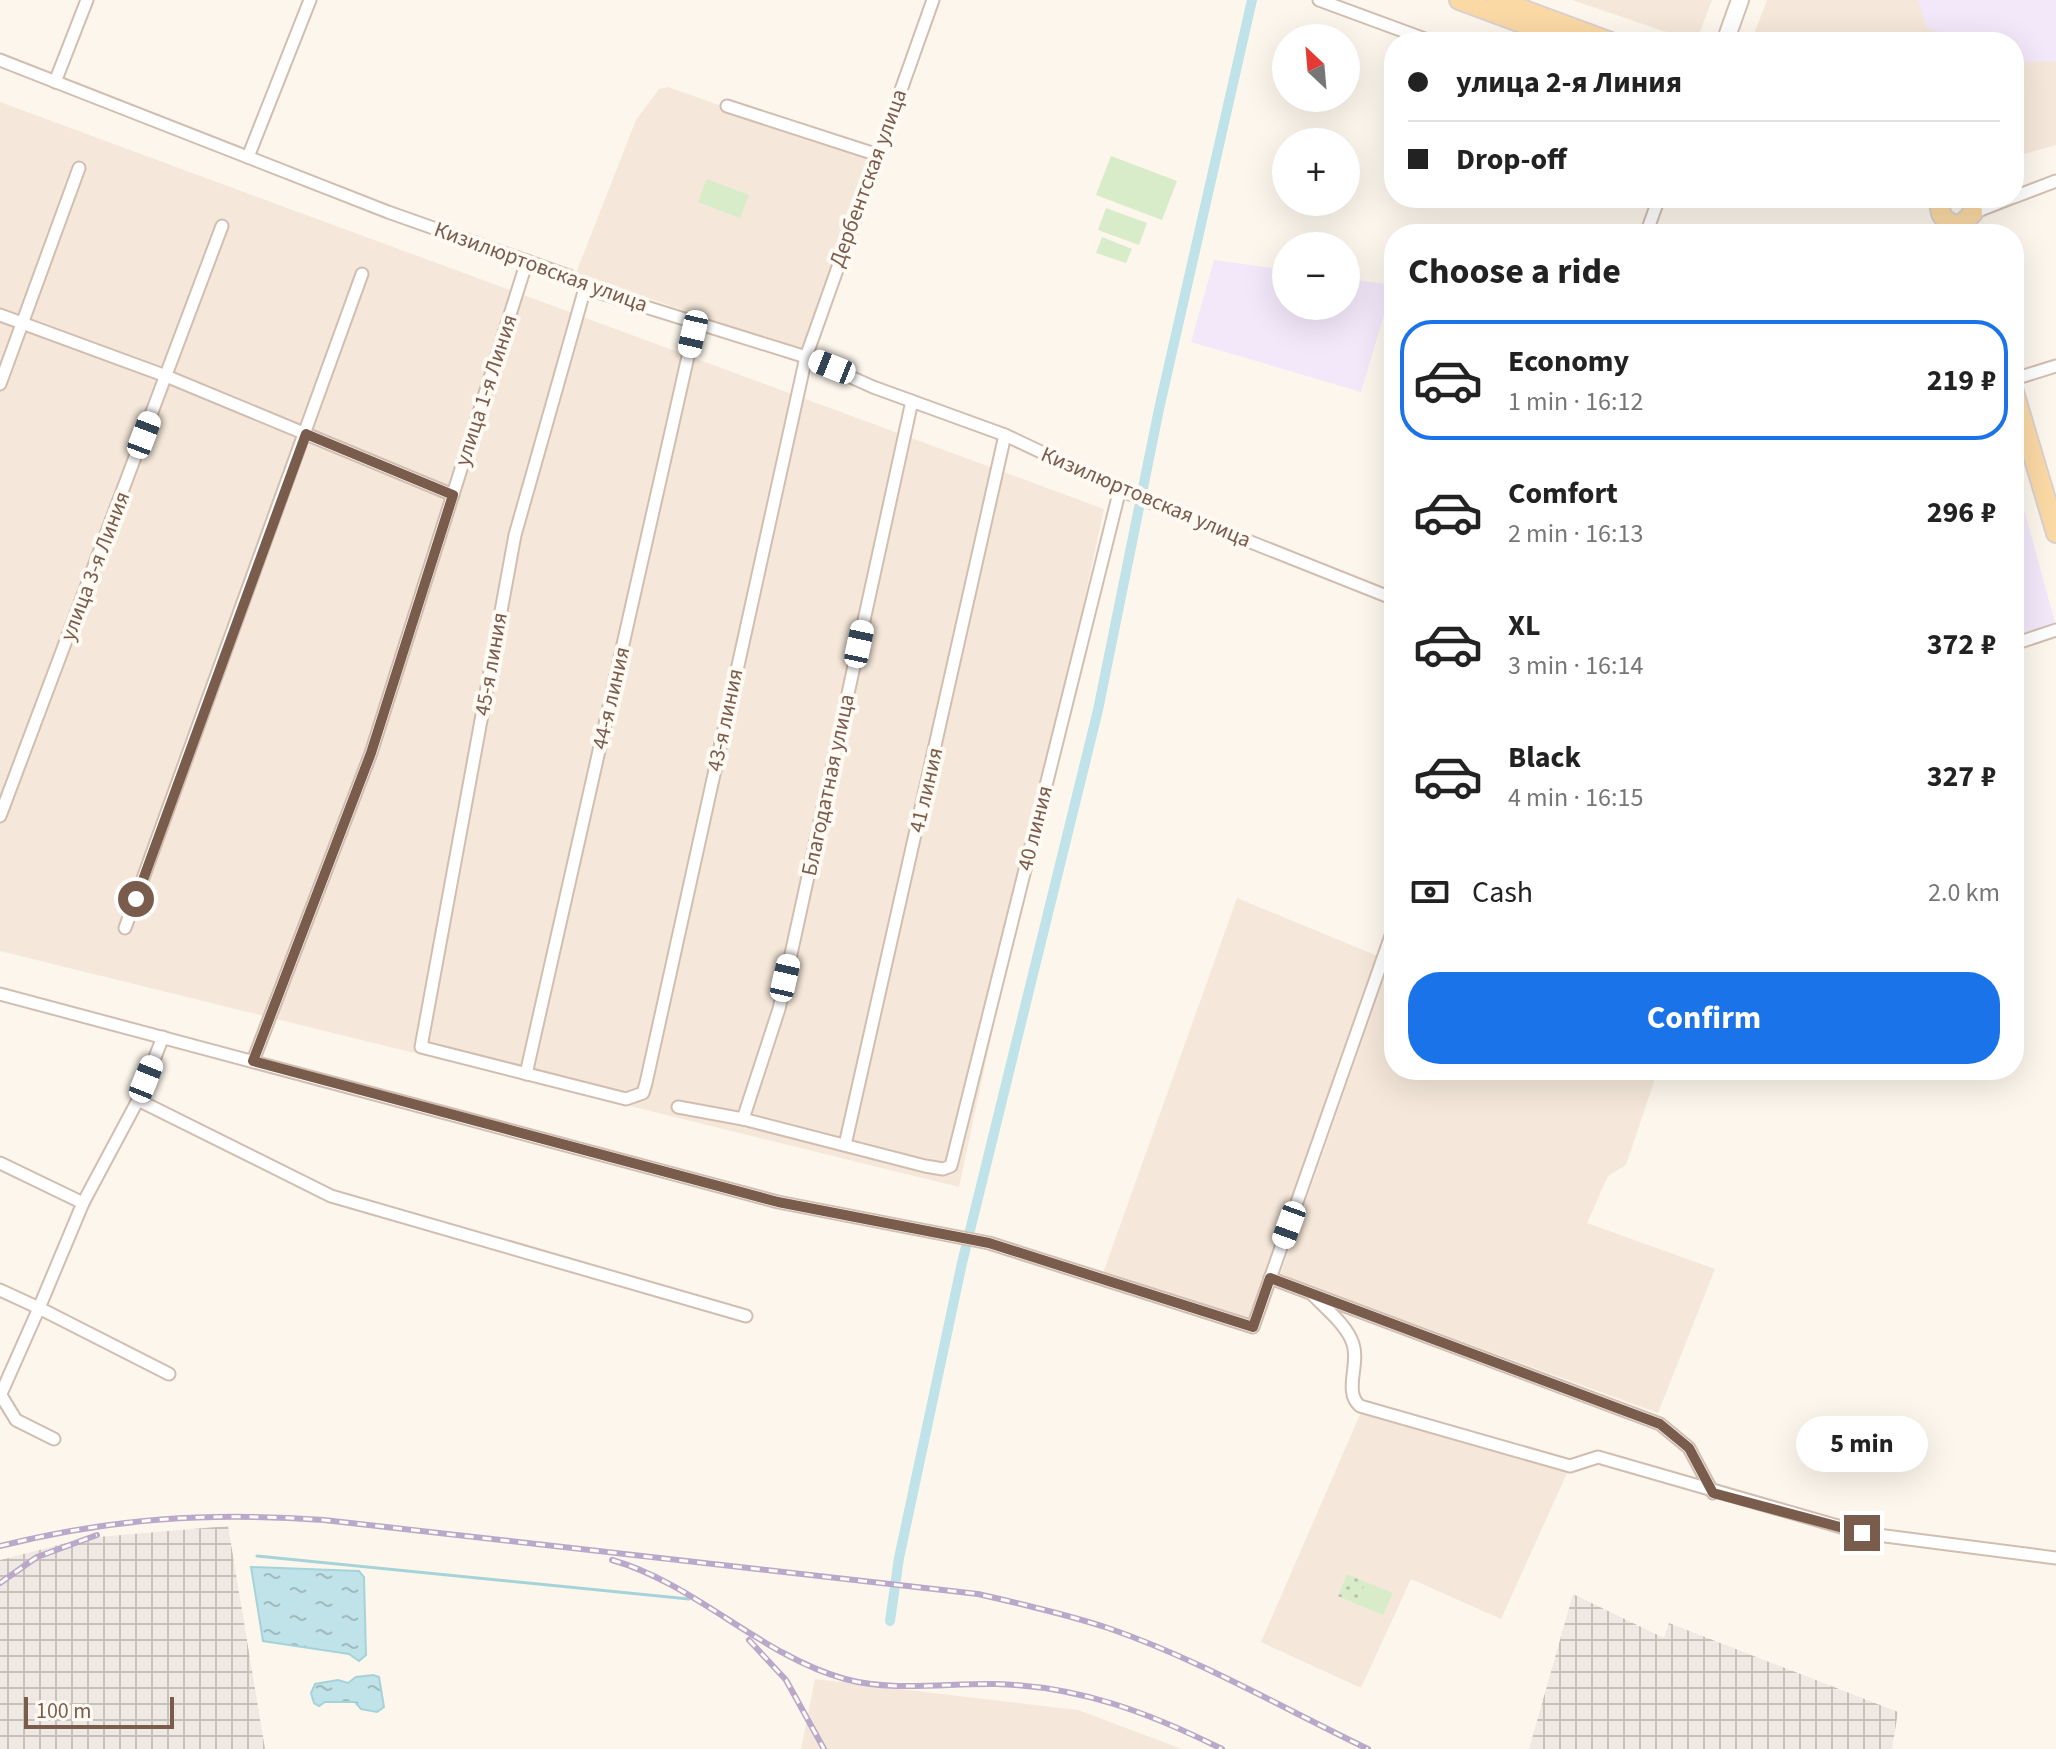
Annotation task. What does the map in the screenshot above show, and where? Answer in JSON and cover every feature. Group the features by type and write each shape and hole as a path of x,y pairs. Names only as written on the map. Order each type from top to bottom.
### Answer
{"main road":[{"path":"1459,0 1546,32"},
{"path":"1497,0 1584,32"},
{"path":"1729,32 1740,0"},
{"path":"2024,426 2056,533"}],"street":[{"path":"55,82 87,0"},
{"path":"248,157 310,0"},
{"name":"Дербентская улица","path":"806,357 875,154 933,0"},
{"path":"1319,0 1406,32"},
{"name":"Кизилюртовская улица","path":"0,60 248,157 569,276 585,288 806,357 1005,435 1125,491 1384,595"},
{"path":"727,106 875,154"},
{"path":"0,384 79,168"},
{"path":"2024,193 2056,181"},
{"path":"2024,188 2039,187"},
{"name":"улица 3-я Линия","path":"0,816 222,226"},
{"name":"улица 1-я Линия","path":"253,1061 371,753 527,261"},
{"path":"125,928 362,274"},
{"name":"45-я линия","path":"526,1074 421,1047 515,535 585,288"},
{"path":"0,315 166,376 453,495"},
{"name":"44-я линия","path":"526,1074 696,321"},
{"name":"43-я линия","path":"526,1074 626,1099 643,1093 806,357"},
{"path":"2024,376 2056,366"},
{"name":"Благодатная улица","path":"743,1119 779,1009 912,401"},
{"name":"41 линия","path":"845,1145 1005,435"},
{"name":"40 линия","path":"845,1145 934,1168 951,1166 1125,491"},
{"path":"2024,641 2056,630"},
{"path":"0,994 778,1202 989,1243 1253,1327 1384,955"},
{"path":"54,1439 16,1420 7,1411 1,1396 83,1203 138,1100 163,1037"},
{"path":"138,1100 331,1196 746,1316"},
{"path":"678,1107 743,1119 845,1145"},
{"path":"0,1163 83,1203"},
{"path":"1270,1278 1660,1424 1689,1448 1713,1493"},
{"path":"0,1290 169,1374"},
{"path":"1312,1294 1347,1332 1354,1345 1352,1395 1360,1406 1570,1466 1598,1457 1713,1493 1862,1533 2056,1558"}],"shaded area":[{"path":"1572,0 1712,0 1700,32 1666,32"},
{"path":"1767,0 2056,0 2056,145 2024,154 2024,32 1755,32"},
{"path":"1918,0 2056,0 2056,61 2024,61 2024,32 1939,32 1927,28"},
{"path":"668,87 869,158 802,351 576,273 636,120 659,89"},
{"path":"0,102 1104,509 959,1187 0,951"},
{"path":"1214,260 1272,268 1272,320 1360,320 1360,281 1384,284 1384,315 1361,392 1191,342"},
{"path":"2024,509 2056,626 2024,635"},
{"path":"1237,898 1380,957 1249,1326 1102,1276"},
{"path":"1384,979 1384,1080 1655,1080 1626,1165 1608,1176 1587,1223 1715,1269 1658,1413 1280,1275"},
{"path":"1362,1410 1568,1471 1501,1619 1411,1579 1361,1688 1261,1642"},
{"path":"228,1526 265,1749 0,1749 0,1560 86,1538"},
{"path":"1573,1594 1664,1638 1669,1623 1898,1712 1892,1749 1529,1749"},
{"path":"815,1679 1078,1710 1182,1749 801,1749"}],"green space":[{"path":"1111,156 1177,181 1162,220 1096,195"},
{"path":"707,179 749,195 740,218 698,202"},
{"path":"1106,208 1147,223 1139,245 1098,230"},
{"path":"1102,237 1132,249 1126,263 1096,253"},
{"path":"1347,1574 1366,1582 1356,1604 1338,1596"},
{"path":"1366,1582 1393,1593 1383,1615 1356,1604"}],"water":[{"path":"251,1567 359,1571 364,1577 366,1655 359,1661 349,1654 263,1641"},
{"path":"356,1677 379,1677 384,1707 377,1712 361,1709 355,1702 325,1702 319,1706 314,1703 311,1693 315,1684 338,1680 348,1683"}],"waterway":[{"path":"890,1621 899,1558 962,1263 1098,710 1159,409 1252,0"},
{"path":"257,1556 689,1599"}],"railway":[{"path":"0,1546 122,1523 200,1517 324,1520 978,1594 1076,1618 1142,1640 1368,1749"},
{"path":"0,1583 37,1557 97,1535"},
{"path":"612,1560 672,1585 785,1654 845,1679 882,1685 996,1684 1056,1690 1141,1713 1222,1749"},
{"path":"749,1640 786,1680 824,1749"}],"route":[{"path":"136,899 306,434 453,495 371,753 253,1061 778,1202 989,1243 1253,1327 1270,1278 1660,1424 1689,1448 1713,1493 1862,1533"}]}
